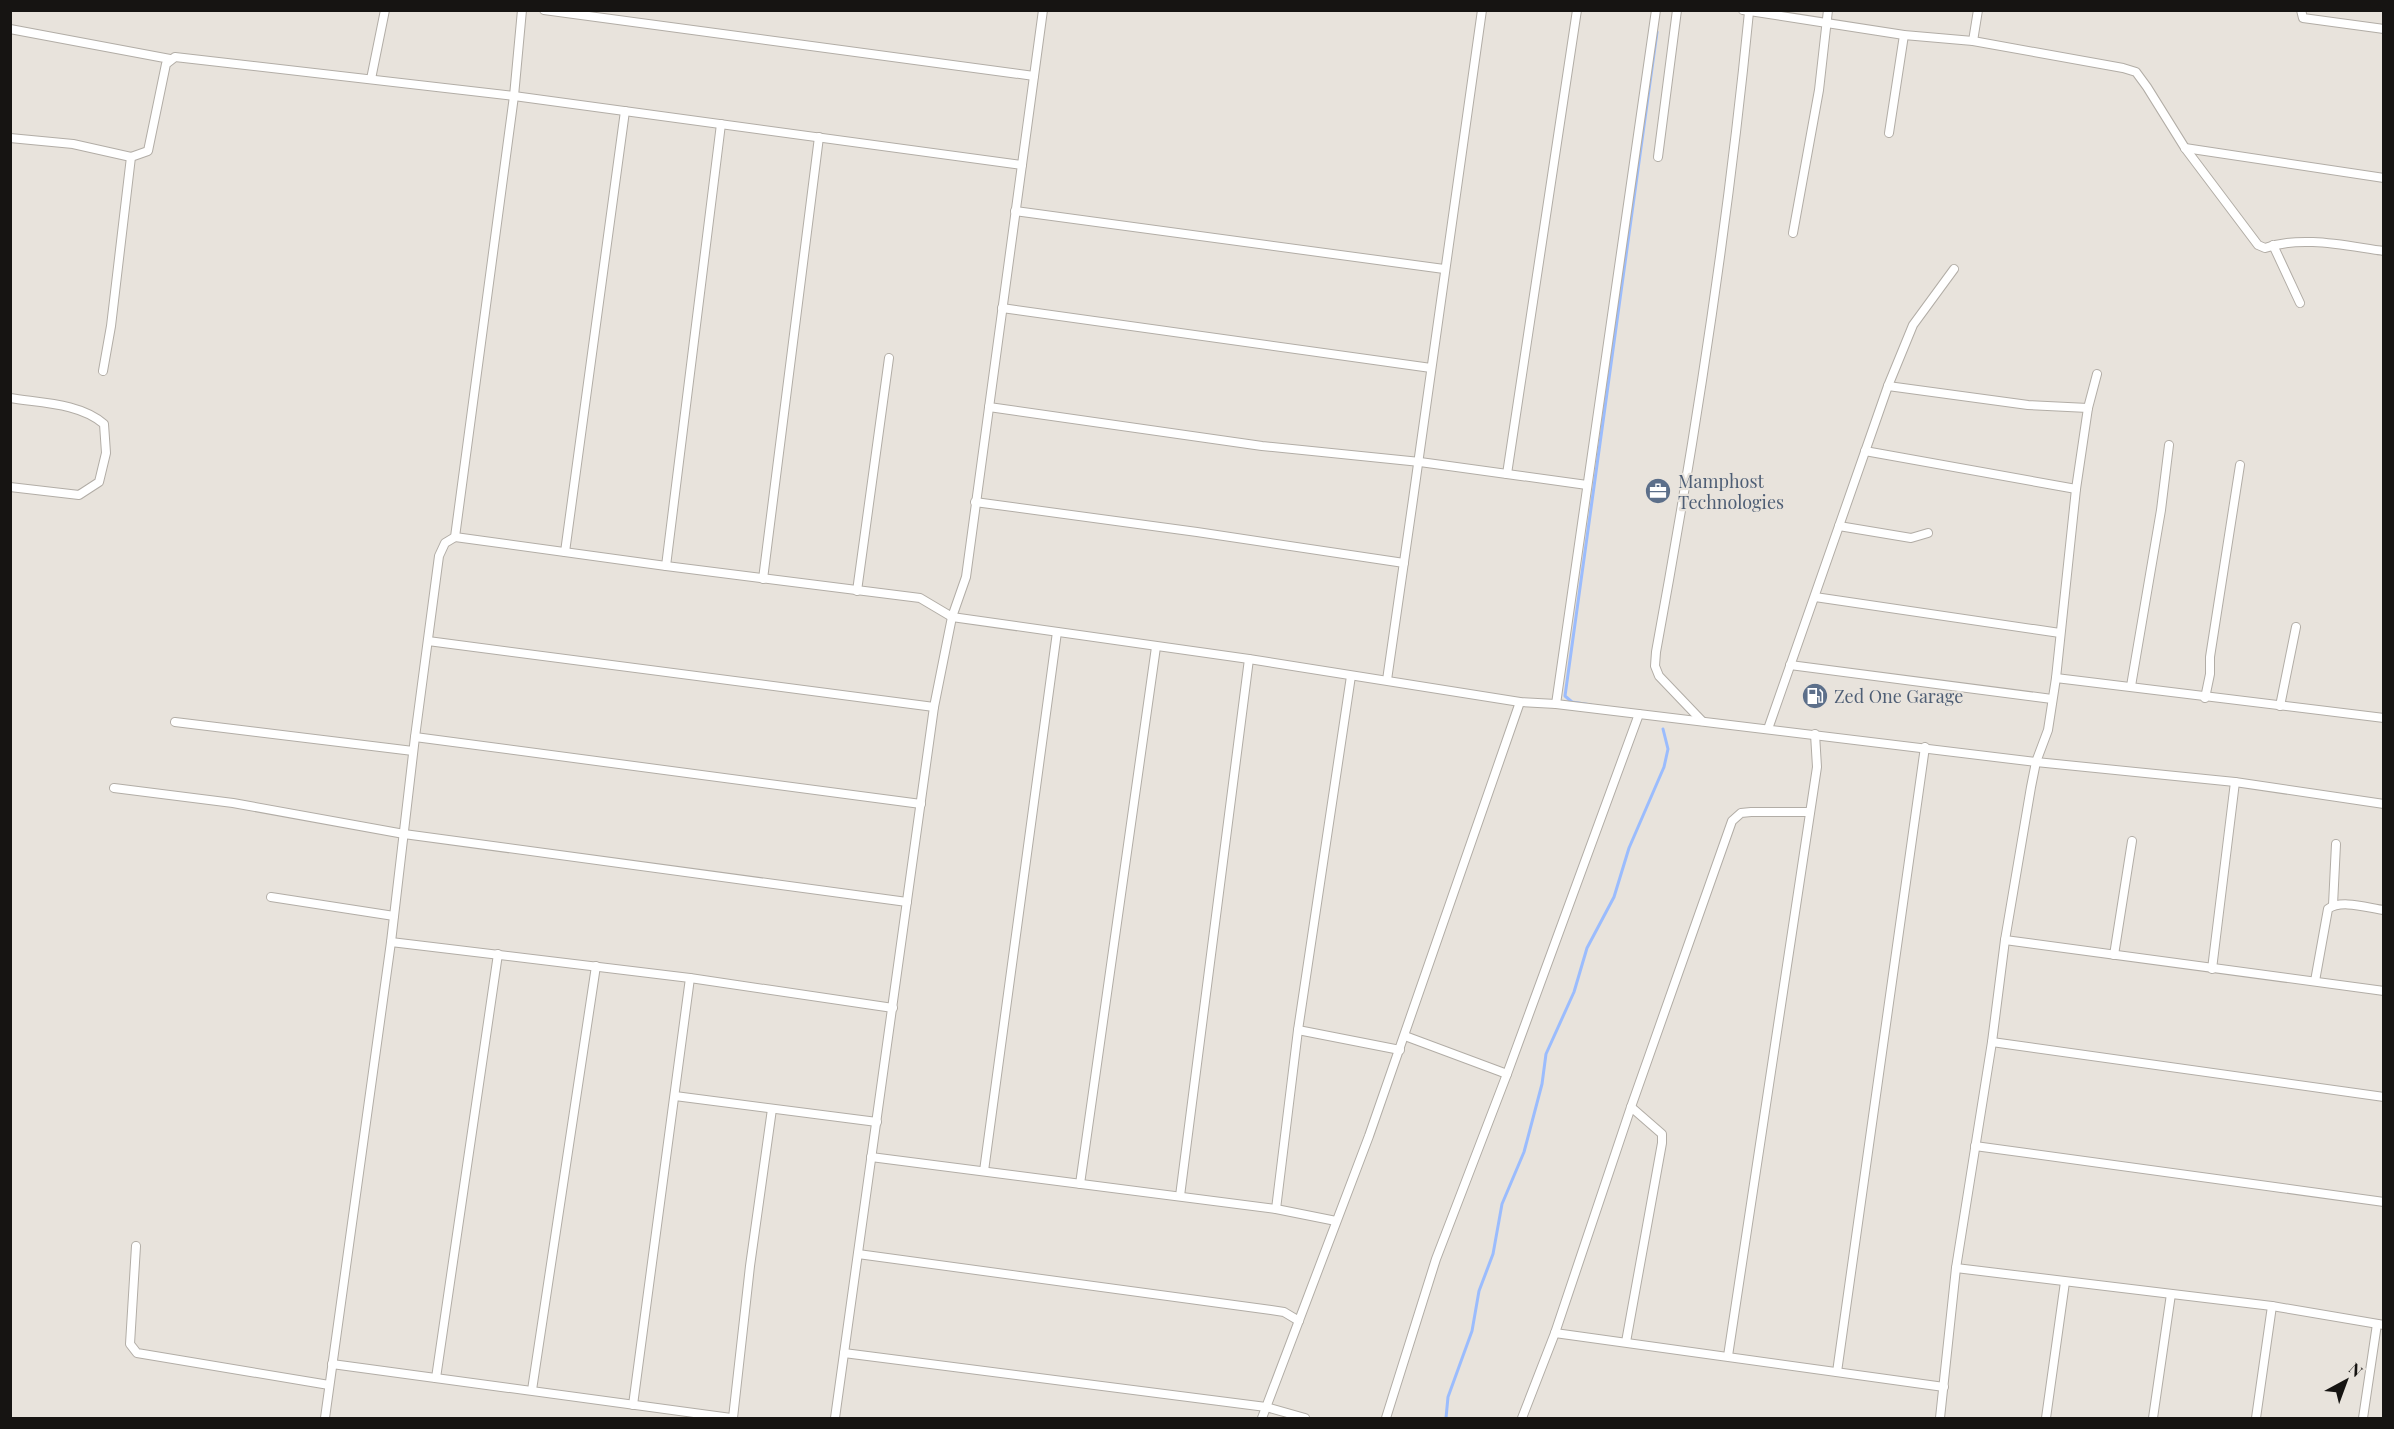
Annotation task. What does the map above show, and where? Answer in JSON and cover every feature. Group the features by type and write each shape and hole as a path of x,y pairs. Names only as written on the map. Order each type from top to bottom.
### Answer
{"street":[{"path":"371,79 385,10"},
{"path":"455,537 514,96 522,10"},
{"path":"544,10 1034,76"},
{"path":"835,1419 934,707 952,617 966,577 1043,10"},
{"path":"1387,680 1420,462 1444,269 1482,10"},
{"path":"1507,474 1577,10"},
{"path":"1556,704 1656,10"},
{"path":"1658,157 1677,10"},
{"path":"1793,233 1819,90 1828,10"},
{"path":"1973,42 1978,10"},
{"path":"2301,10 2303,18 2384,28"},
{"path":"1702,721 1659,676 1655,666 1679,527 1731,184 1746,11 1904,35 1973,42 2136,72 2185,148 2258,245 2265,248 2300,242 2384,251"},
{"path":"10,29 170,59 175,57 514,96 1022,165"},
{"path":"1889,133 1904,35"},
{"path":"10,138 73,144 131,157 148,151 166,64 170,59"},
{"path":"565,552 625,111"},
{"path":"666,566 721,124"},
{"path":"763,579 819,137"},
{"path":"2185,148 2384,178"},
{"path":"103,370 111,326 131,157"},
{"path":"1015,211 1444,269"},
{"path":"2273,245 2300,303"},
{"path":"1768,729 1888,386 1921,310 1954,270"},
{"path":"1002,308 1431,368"},
{"path":"857,591 889,358"},
{"path":"1940,1419 1956,1268 1992,1042 2005,940 2036,762 2048,730 2056,678 2076,489 2088,408 2097,374"},
{"path":"1888,386 2028,405 2088,408"},
{"path":"10,398 80,410 94,416 104,424 106,453 99,482 79,495 10,487"},
{"path":"989,407 1262,446 1420,462 1587,485"},
{"path":"2132,686 2161,510 2169,445"},
{"path":"1865,451 2076,489"},
{"path":"2205,698 2225,550 2240,465"},
{"path":"975,502 1404,563"},
{"path":"1839,526 1911,538 1928,533"},
{"path":"325,1419 391,942 439,556 445,543 455,537 920,598 952,617 1249,659 1520,702 1556,704 1815,734 2036,762 2235,782 2384,804"},
{"path":"1815,597 2060,633"},
{"path":"2280,706 2296,627"},
{"path":"984,1171 1057,632"},
{"path":"428,640 934,707"},
{"path":"1080,1184 1156,647"},
{"path":"1180,1196 1249,659"},
{"path":"1790,665 2052,699"},
{"path":"1276,1209 1298,1030 1351,676"},
{"path":"2056,678 2132,686 2205,698 2384,718"},
{"path":"1262,1419 1400,1050 1520,702"},
{"path":"1386,1419 1436,1259 1507,1074 1639,714"},
{"path":"175,722 413,751"},
{"path":"1728,1356 1817,767 1815,734"},
{"path":"415,737 921,804"},
{"path":"1837,1371 1925,747"},
{"path":"2212,969 2235,782"},
{"path":"114,788 233,803 404,834 907,902"},
{"path":"1522,1419 1555,1333 1631,1107 1732,821 1741,813 1810,812"},
{"path":"2114,955 2132,841"},
{"path":"2315,981 2326,914 2333,905 2336,844"},
{"path":"271,897 394,916"},
{"path":"2333,905 2384,910"},
{"path":"2005,940 2384,991"},
{"path":"391,942 690,978 893,1008"},
{"path":"436,1378 498,954"},
{"path":"532,1390 596,966"},
{"path":"633,1405 690,978"},
{"path":"1298,1030 1400,1050"},
{"path":"1405,1036 1507,1074"},
{"path":"1992,1042 2384,1098"},
{"path":"675,1096 877,1122"},
{"path":"1626,1342 1662,1143 1662,1134 1631,1107"},
{"path":"332,1364 732,1419 772,1108"},
{"path":"1975,1146 2384,1202"},
{"path":"871,1157 1276,1209 1336,1221"},
{"path":"136,1246 130,1344 137,1353 329,1385"},
{"path":"858,1254 1271,1310 1284,1312 1299,1321"},
{"path":"1956,1268 2272,1306 2380,1324 2363,1419"},
{"path":"2046,1419 2065,1282"},
{"path":"2153,1419 2171,1294"},
{"path":"2256,1419 2272,1306"},
{"path":"1555,1333 1944,1387"},
{"path":"843,1353 1266,1407 1305,1419"}],"waterway":[{"path":"1591,705 1572,702 1565,696 1657,32"},
{"path":"1446,1418 1448,1397 1472,1331 1479,1291 1493,1254 1502,1204 1524,1152 1542,1084 1546,1054 1574,992 1587,948 1614,897 1629,848 1664,767 1668,749 1663,729"}],"place":[{"name":"Mamphost Technologies","path":"1658,491"},
{"name":"Zed One Garage","path":"1815,696"}]}
